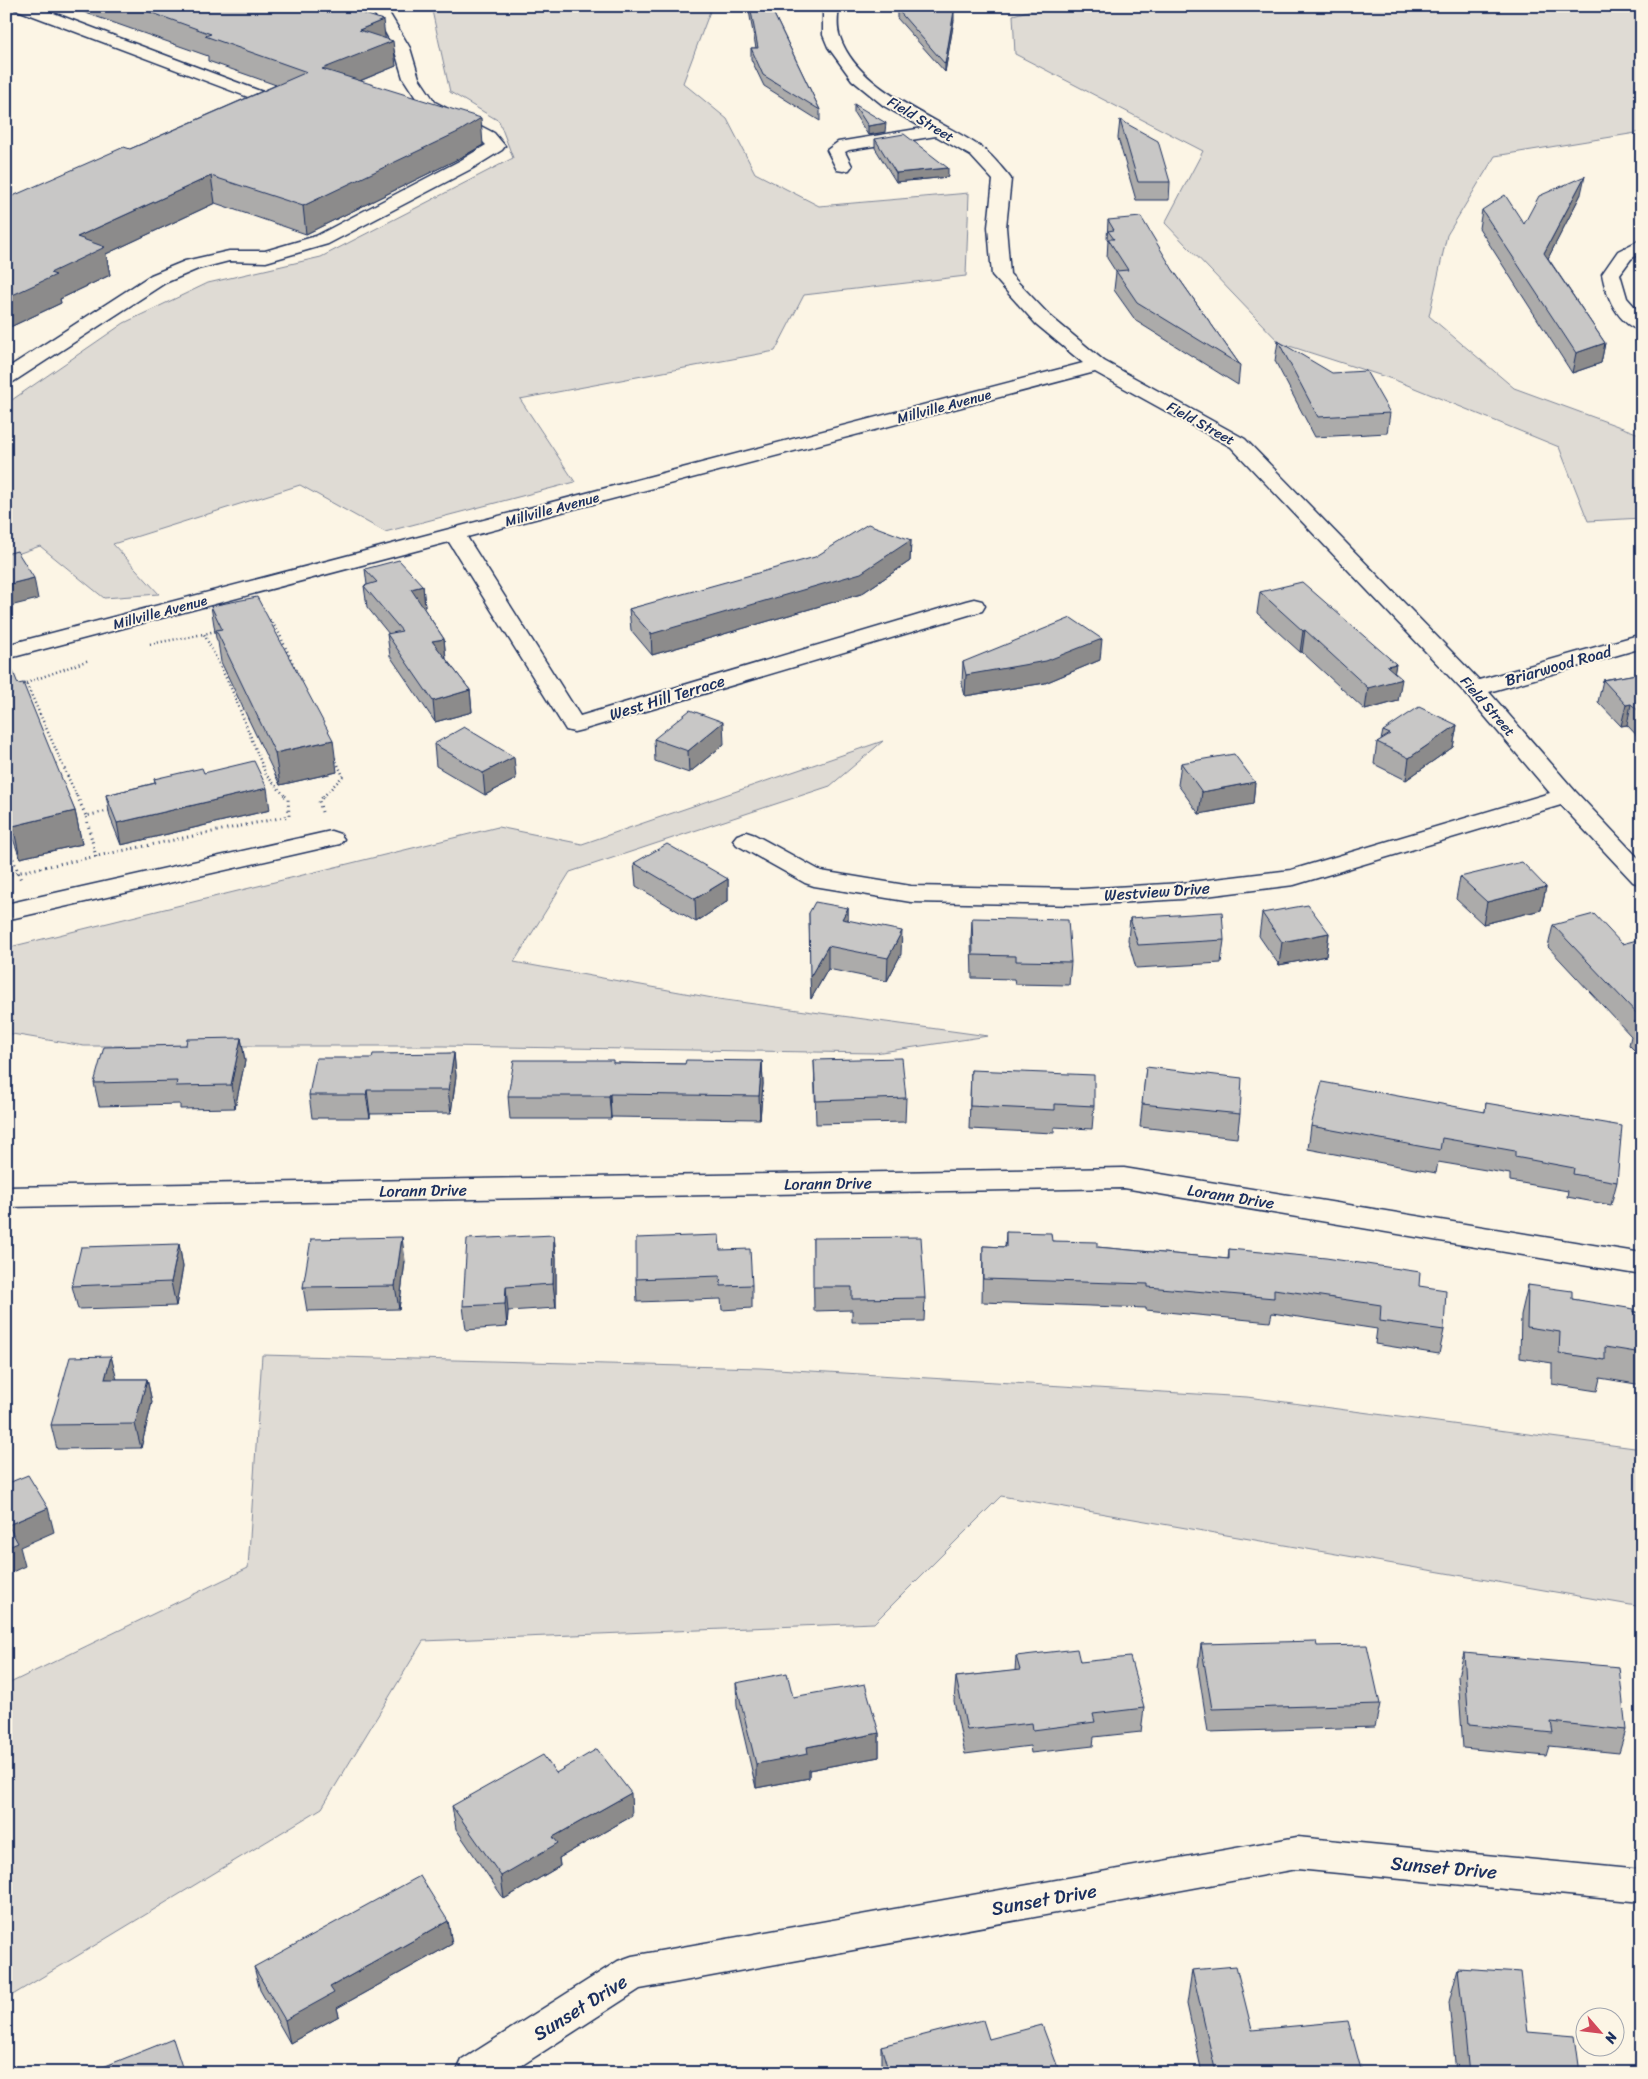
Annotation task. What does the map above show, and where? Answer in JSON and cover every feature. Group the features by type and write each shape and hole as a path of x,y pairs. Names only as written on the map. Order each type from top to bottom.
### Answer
{"street":[{"path":"20,6 270,100 244,111"},
{"path":"6,378 158,279 192,265 229,256 266,257 322,240 466,164 496,146 488,136 429,105 411,78 402,48 383,14 376,6"},
{"name":"Field Street","path":"831,6 830,23 836,47 858,77 890,102 977,152 1002,179 996,227 1001,275 1043,320 1098,365 1238,443 1474,689 1566,796 1642,877"},
{"path":"843,166 836,150 844,146 938,130"},
{"path":"1642,244 1624,255 1611,274 1614,294 1627,312 1642,326"},
{"name":"Millville Avenue","path":"6,652 1098,365"},
{"name":"West Hill Terrace","path":"455,535 574,725 974,606"},
{"name":"Briarwood Road","path":"1474,689 1642,641"},
{"name":"Westview Drive","path":"746,840 814,878 911,894 1082,897 1182,891 1294,877 1566,796"},
{"path":"6,912 332,839"},
{"name":"Lorann Drive","path":"6,1197 1124,1178 1642,1264"},
{"name":"Sunset Drive","path":"476,2073 632,1973 1297,1853 1642,1886"}],"path":[{"path":"260,621 269,619 278,631 303,684"},
{"path":"150,644 222,630"},
{"path":"204,634 232,690 266,775 288,799 289,816 302,846"},
{"path":"13,686 96,658"},
{"path":"26,683 86,816 96,857"},
{"path":"332,751 343,776 319,801 332,839"},
{"path":"257,777 266,775"},
{"path":"86,816 114,809"},
{"path":"6,875 289,816"},
{"path":"6,840 31,906"}],"shaded area":[{"path":"431,6 712,6 683,83 727,119 755,173 819,206 969,193 966,276 804,295 775,351 520,399 575,482 385,532 300,485 113,544 159,594 104,598 40,546 6,558 6,404 124,323 208,283 321,257 513,158 499,121 450,92"},
{"path":"1047,6 1642,6 1642,132 1495,156 1447,235 1429,316 1514,388 1642,435 1642,518 1588,521 1559,447 1395,380 1280,343 1165,223 1203,151 1015,54 1013,15"},
{"path":"883,741 830,786 570,872 514,962 718,999 988,1036 875,1053 443,1046 84,1046 6,1033 6,948 498,827 582,844"},
{"path":"262,1355 760,1368 1247,1397 1642,1449 1642,1607 1001,1496 874,1623 423,1641 322,1808 6,1999 6,1685 248,1568"}],"building":[{"path":"133,6 341,6 383,20 359,30 393,41 322,69 481,118 460,131 303,206 211,176 77,237 105,247 50,273 56,275 6,298 6,199 124,147 130,149 307,72 205,36 211,34"},
{"path":"750,6 770,6 820,110 763,75 751,48 758,48"},
{"path":"897,9 954,11 945,64"},
{"path":"854,104 886,123 868,126"},
{"path":"1120,120 1158,141 1170,182 1138,182"},
{"path":"904,134 948,168 896,173 875,139"},
{"path":"1585,176 1544,253 1605,343 1576,353 1482,210 1505,195 1524,224 1539,196"},
{"path":"1141,217 1173,270 1240,365 1137,302 1116,271 1128,270 1108,239 1114,239 1108,231 1114,230 1108,220"},
{"path":"1278,341 1332,373 1366,371 1390,413 1318,417"},
{"path":"868,524 911,540 861,573 651,634 629,609 815,557"},
{"path":"17,551 34,578 6,585 6,554"},
{"path":"399,560 423,586 411,589 444,639 432,641 470,690 433,701 387,634 402,631 364,586 377,582 365,569"},
{"path":"1302,582 1396,664 1387,666 1402,679 1368,688 1260,592"},
{"path":"257,597 333,740 275,753 216,630 222,629 211,606"},
{"path":"1071,618 1102,639 1046,661 966,675 963,662"},
{"path":"9,661 18,684 23,683 75,811 13,826 6,808 6,662"},
{"path":"1642,673 1642,714 1631,704 1626,705 1603,680"},
{"path":"1419,707 1457,725 1409,758 1377,742 1390,734 1383,731"},
{"path":"690,710 723,722 688,751 654,739"},
{"path":"464,727 514,757 483,773 434,744"},
{"path":"1234,754 1255,782 1202,792 1181,763"},
{"path":"254,761 267,788 117,823 106,795 156,783 154,779 202,768 204,773"},
{"path":"667,844 728,879 695,899 634,863"},
{"path":"1522,862 1546,887 1487,902 1460,877"},
{"path":"815,902 848,908 842,919 902,931 888,958 828,946 810,977 809,913"},
{"path":"1308,905 1329,933 1282,942 1262,913"},
{"path":"1222,912 1224,940 1138,945 1130,918"},
{"path":"1594,914 1622,944 1637,940 1642,944 1642,1019 1553,925"},
{"path":"972,918 1068,920 1071,962 1016,961 1016,956 973,955"},
{"path":"1642,1020 1642,1029 1634,1022"},
{"path":"241,1038 231,1085 176,1086 177,1081 94,1083 104,1047 186,1045 187,1039"},
{"path":"454,1053 448,1090 367,1090 366,1095 309,1095 316,1058 372,1058 373,1054"},
{"path":"902,1058 906,1098 816,1101 814,1060"},
{"path":"514,1060 613,1060 613,1063 685,1064 686,1060 762,1061 759,1096 610,1094 609,1096 508,1096"},
{"path":"1146,1067 1242,1078 1240,1114 1142,1104"},
{"path":"971,1070 1094,1075 1094,1106 1055,1104 1055,1110 970,1106"},
{"path":"1322,1082 1485,1112 1486,1103 1622,1126 1617,1182 1573,1174 1574,1168 1515,1157 1515,1151 1442,1138 1440,1150 1311,1126"},
{"path":"1006,1232 1051,1233 1052,1241 1097,1242 1097,1247 1229,1259 1229,1249 1326,1258 1420,1272 1419,1286 1446,1290 1444,1330 1380,1321 1381,1305 1274,1289 1274,1298 1148,1287 1148,1284 983,1279 983,1246 1006,1247"},
{"path":"554,1235 553,1284 506,1287 505,1304 463,1306 467,1239"},
{"path":"719,1235 720,1250 750,1249 752,1285 721,1286 720,1276 636,1279 636,1238"},
{"path":"402,1237 395,1286 303,1287 311,1239"},
{"path":"921,1237 925,1298 852,1299 852,1287 813,1287 813,1238"},
{"path":"179,1244 171,1282 72,1286 81,1247"},
{"path":"1528,1285 1572,1291 1572,1299 1634,1309 1634,1312 1642,1313 1642,1353 1605,1347 1605,1360 1559,1353 1560,1332 1527,1327"},
{"path":"111,1356 105,1379 147,1379 135,1424 51,1425 70,1357"},
{"path":"28,1475 48,1508 8,1525 18,1543 6,1548 6,1484"},
{"path":"1316,1641 1317,1646 1367,1645 1380,1704 1212,1709 1201,1644"},
{"path":"1077,1649 1080,1662 1130,1657 1144,1708 1093,1714 1095,1722 1033,1730 1032,1723 967,1730 956,1677 1020,1670 1016,1656"},
{"path":"1464,1653 1619,1667 1626,1730 1551,1722 1553,1733 1469,1725"},
{"path":"787,1673 793,1697 865,1684 879,1733 807,1747 808,1754 756,1764 736,1683"},
{"path":"597,1749 631,1793 553,1837 558,1843 501,1876 452,1806 543,1755 556,1773"},
{"path":"420,1876 448,1921 330,1987 334,1993 285,2020 254,1967"},
{"path":"1236,1966 1252,2030 1348,2021 1362,2073 1216,2073 1192,1970"},
{"path":"1458,1968 1521,1972 1528,2032 1575,2036 1576,2056 1578,2056 1580,2073 1469,2073"},
{"path":"983,2020 989,2039 1042,2025 1060,2073 889,2073 881,2046"},
{"path":"173,2039 184,2073 88,2073"}]}
